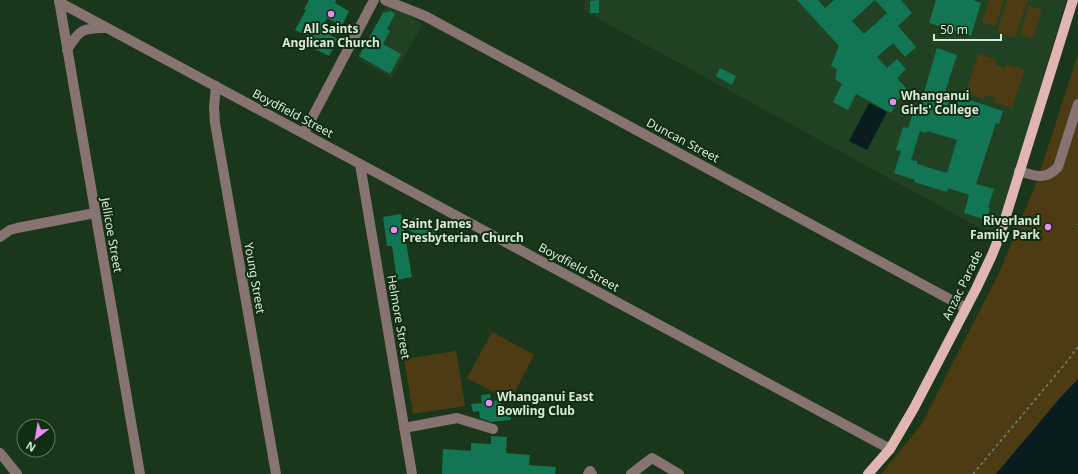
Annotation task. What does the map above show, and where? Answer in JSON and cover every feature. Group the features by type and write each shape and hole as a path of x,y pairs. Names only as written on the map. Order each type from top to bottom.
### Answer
{"main road":[{"name":"Anzac Parade","path":"868,474 890,449 914,408 985,271 995,248 1073,0"}],"street":[{"path":"304,133 374,0"},
{"name":"Duncan Street","path":"385,0 425,16 966,308"},
{"name":"Boydfield Street","path":"59,1 890,449"},
{"name":"Jellicoe Street","path":"59,1 140,474"},
{"path":"67,50 77,35 81,32 87,29 107,28"},
{"name":"Young Street","path":"216,86 214,102 215,122 276,474"},
{"path":"1020,171 1035,176 1044,176 1052,173 1058,167 1078,104"},
{"name":"Helmore Street","path":"360,164 412,474"},
{"path":"0,237 10,230 17,228 95,213"},
{"path":"404,428 457,418 493,429"},
{"path":"0,453 17,474"},
{"path":"631,474 652,458 679,474"}],"path":[{"path":"973,474 1078,347"}],"shaded area":[{"name":"Whanganui Girls' College","path":"585,0 1066,0 1009,194 993,235 584,11"},
{"path":"989,0 1004,0 995,27 982,22"},
{"path":"1007,0 1028,0 1015,38 997,32"},
{"path":"1029,5 1042,10 1033,39 1020,35"},
{"path":"391,6 423,24 392,78 357,59 385,8"},
{"path":"978,54 997,60 996,65 1005,68 1006,64 1025,70 1012,108 993,102 995,98 986,95 984,99 966,93"},
{"name":"Riverland Family Park","path":"1078,54 1078,386 1005,474 881,474 921,425 999,273 1037,181"},
{"path":"492,332 534,355 510,401 467,378"},
{"path":"456,351 465,406 413,414 404,359"}],"water":[{"path":"869,103 887,112 867,150 849,141"},
{"path":"1078,379 1078,474 996,474 1059,399"}],"building":[{"path":"309,0 336,0 335,3 349,11 342,26 327,18 321,30 338,39 329,56 311,47 314,40 295,30 306,10 304,9"},
{"path":"599,0 599,13 590,13 590,1"},
{"path":"797,0 818,0 825,8 834,0 875,0 901,0 912,13 898,26 916,47 905,57 893,43 877,57 887,68 897,59 906,69 897,78 908,90 900,97 891,113 856,94 848,110 833,102 842,84 835,79 837,69 831,66 839,46","holes":["875,0 887,13 864,34 852,21"]},
{"path":"936,0 973,0 981,3 971,36 929,23"},
{"path":"391,11 395,14 387,29 390,31 383,44 401,54 390,74 359,56 383,13"},
{"path":"937,48 957,55 945,92 1003,111 999,124 996,123 976,184 994,189 988,207 990,208 986,220 964,213 969,195 948,188 947,192 914,182 915,180 894,173 901,151 896,150 903,127 908,128 915,108 919,109","holes":["920,131 926,133 927,131 957,140 947,173 917,164 917,161 911,160"]},
{"path":"720,68 736,76 732,85 716,76"},
{"path":"401,214 412,277 397,280 392,246 387,246 383,217"},
{"path":"415,216 438,229 430,242 407,229"},
{"path":"490,394 491,401 501,400 502,412 510,411 511,420 491,422 480,418 479,411 473,412 471,404 482,403 481,395"},
{"path":"491,436 507,437 506,453 530,455 529,465 556,467 555,474 442,474 443,449 471,451 471,443 491,444"}],"place":[{"name":"All Saints Anglican Church","path":"331,14"},
{"name":"Whanganui Girls' College","path":"893,102"},
{"name":"Riverland Family Park","path":"1048,227"},
{"name":"Saint James Presbyterian Church","path":"394,230"},
{"name":"Whanganui East Bowling Club","path":"489,403"}]}
